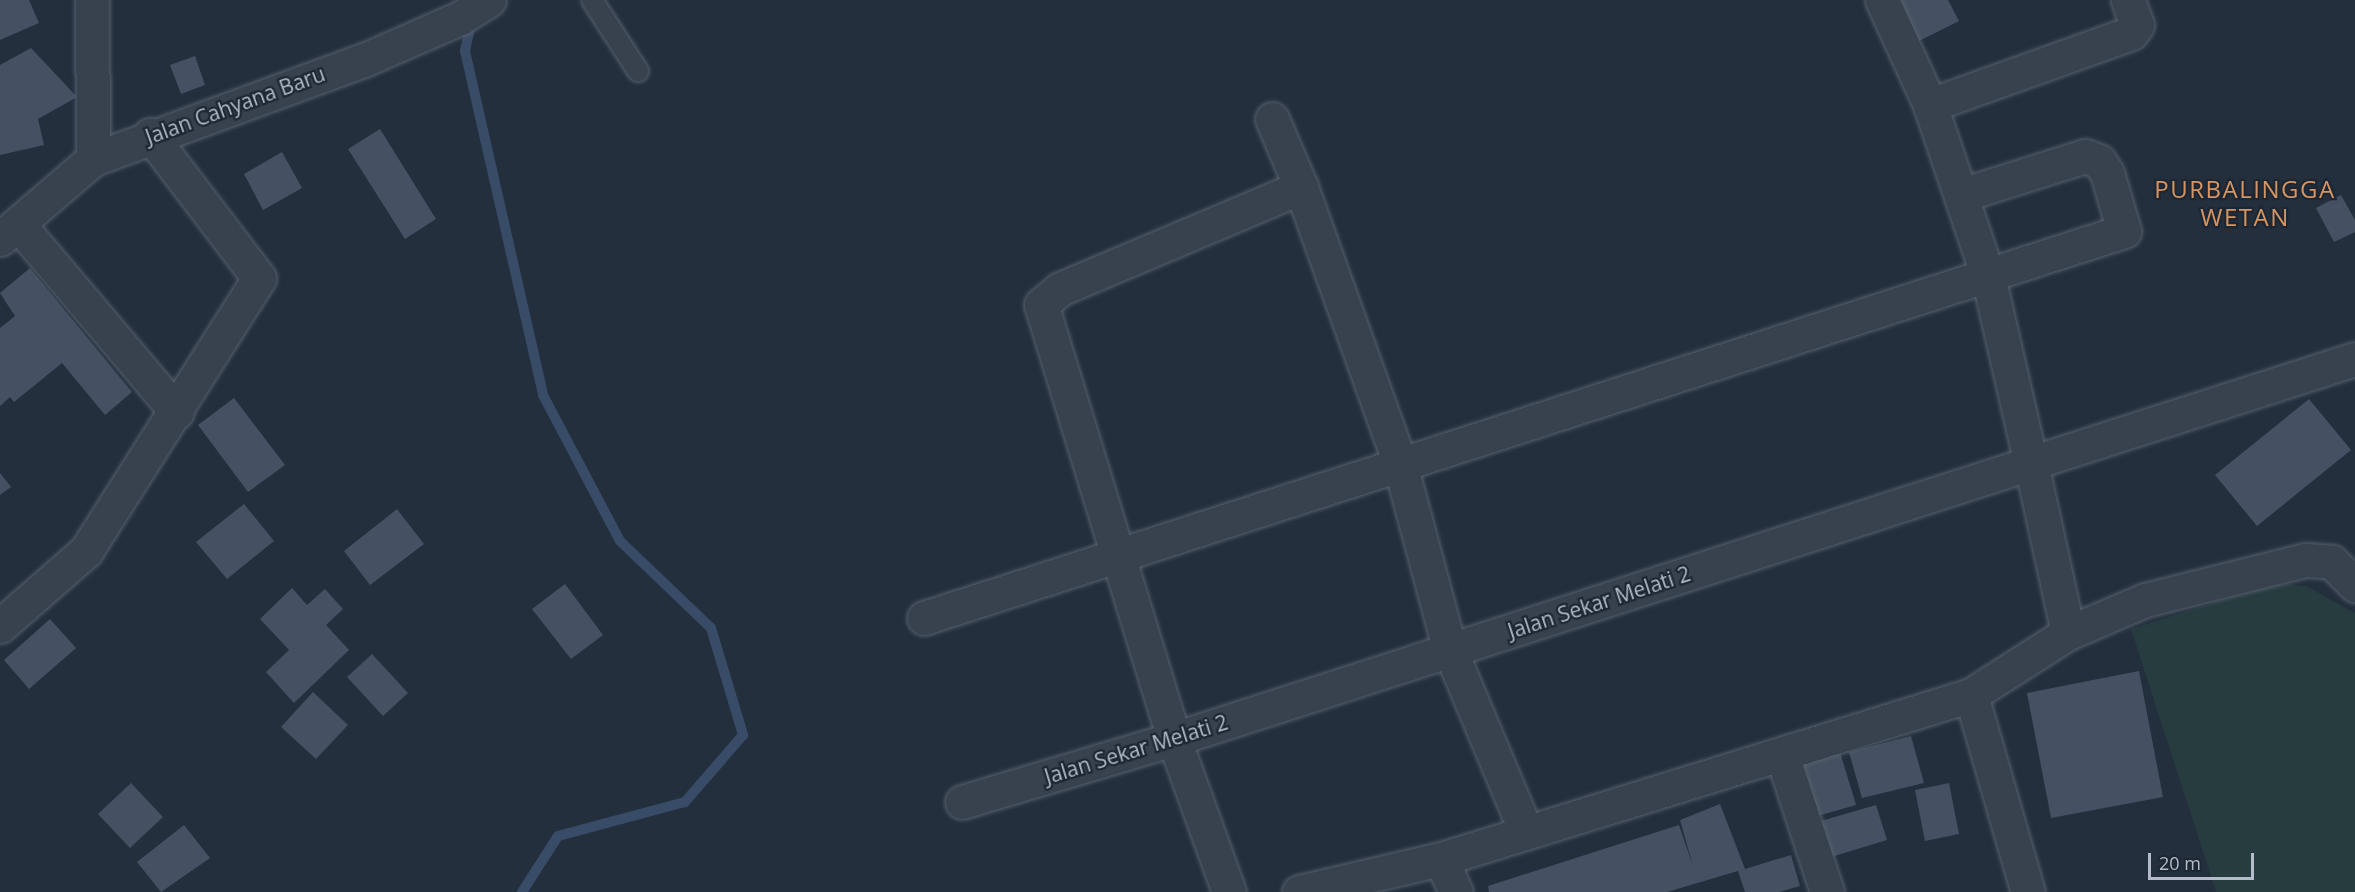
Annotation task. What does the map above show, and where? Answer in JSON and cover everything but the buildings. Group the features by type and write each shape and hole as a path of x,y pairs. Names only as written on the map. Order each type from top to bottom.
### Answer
{"street":[{"path":"92,0 93,159"},
{"name":"Jalan Cahyana Baru","path":"9,232 93,159 150,135 364,60 460,18 489,0"},
{"path":"1882,0 1930,105 1988,276 2068,633"},
{"path":"1930,105 2131,33 2137,25 2128,0"},
{"path":"1272,119 1301,187 1401,464 1450,650 1526,832"},
{"path":"0,626 86,551 108,509 177,412 259,278 150,135"},
{"path":"924,618 1988,276 2120,236 2122,214 2103,167 2085,156 1961,195"},
{"path":"1229,892 1174,739 1041,305 1060,289 1301,187"},
{"path":"9,232 177,412"},
{"name":"Jalan Sekar Melati 2","path":"962,802 1174,739 2355,359"},
{"path":"1299,892 1441,859 1971,695 2068,633 2104,615 2145,600 2306,560 2331,562 2355,585"},
{"path":"1971,695 2028,892"},
{"path":"1782,755 1827,892"},
{"path":"1441,859 1456,892"}],"lane":[{"path":"592,0 638,71"}],"green space":[{"path":"2276,583 2306,586 2355,613 2355,892 2216,892 2131,629"}],"waterway":[{"path":"472,20 465,51 543,395 620,541 711,628 743,735 685,802 558,836 522,892"}],"district":[{"name":"PURBALINGGA WETAN","path":"2245,203"}]}
